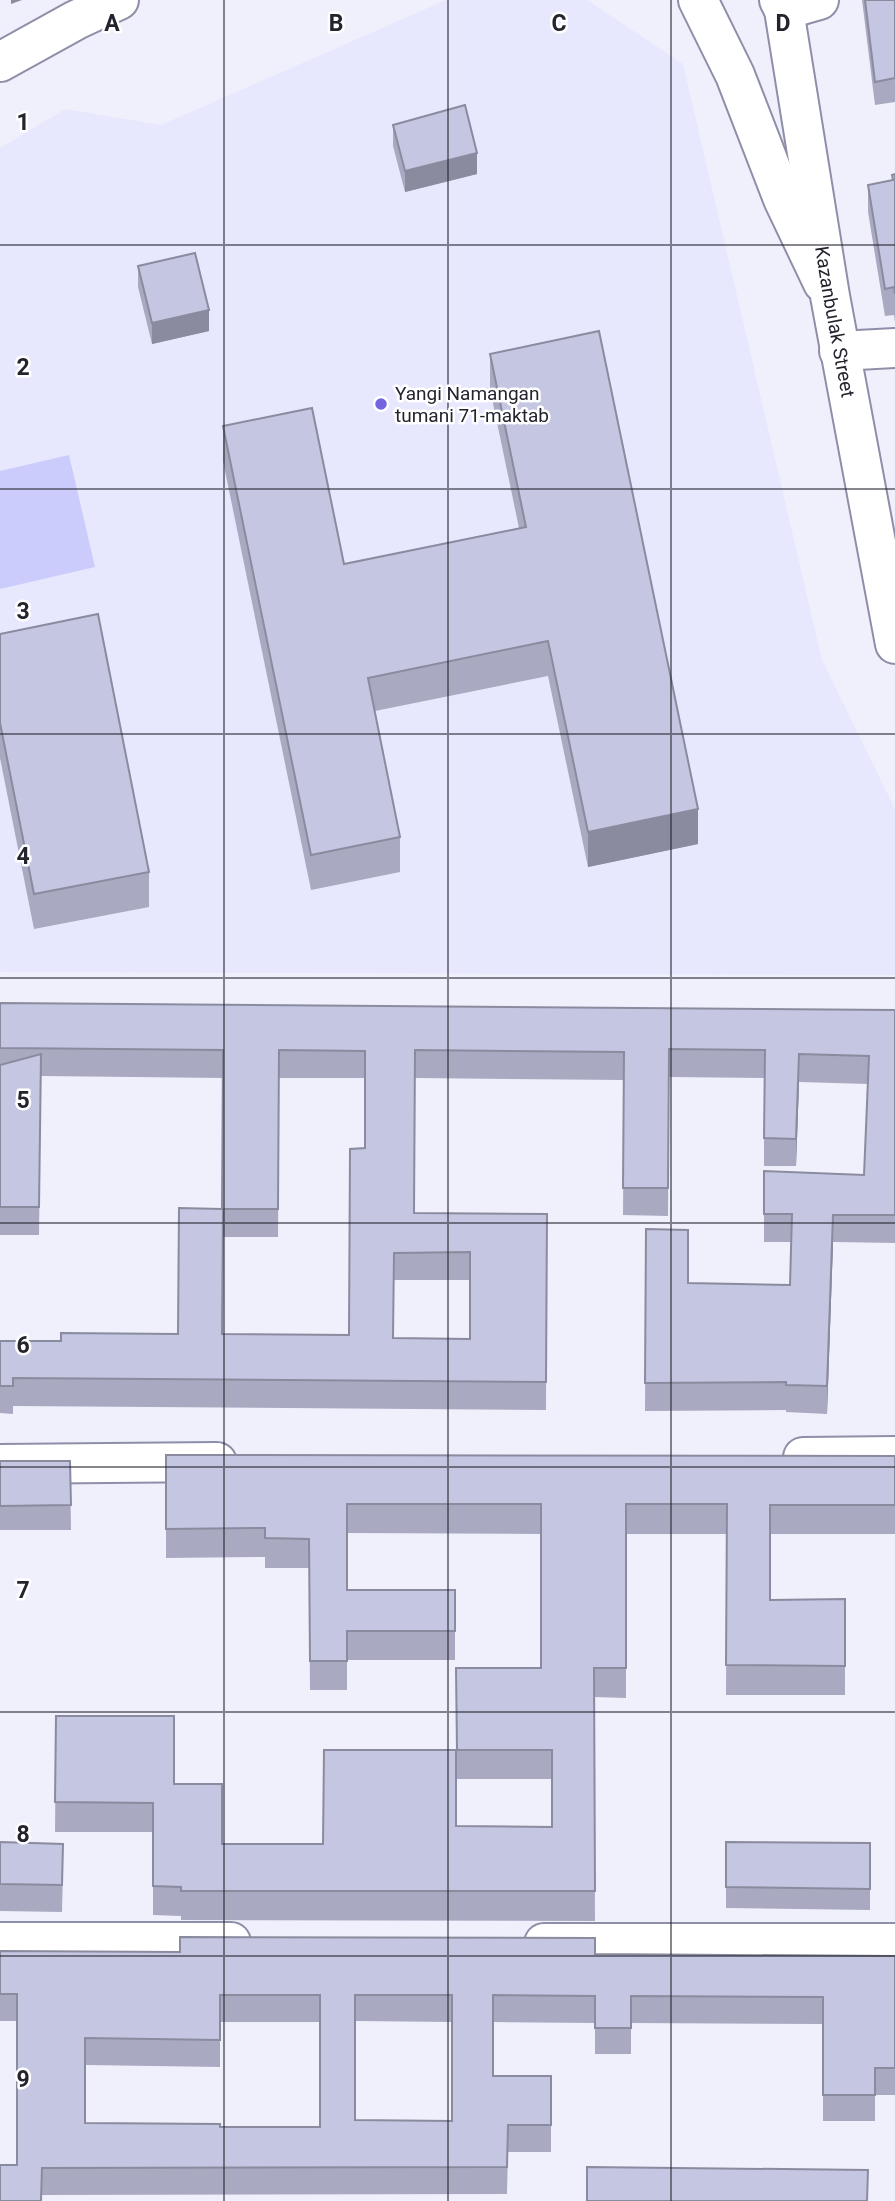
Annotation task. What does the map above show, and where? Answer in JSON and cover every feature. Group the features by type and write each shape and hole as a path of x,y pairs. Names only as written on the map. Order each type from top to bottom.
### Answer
{"street":[{"path":"0,62 75,10 119,0"},
{"path":"698,0 735,75 783,199 830,296"},
{"name":"Kazanbulak Street","path":"794,3 830,296 895,644"},
{"path":"839,351 895,348"},
{"path":"769,1457 895,1456"},
{"path":"0,1464 252,1462"},
{"path":"0,1942 266,1942"},
{"path":"503,1943 895,1943"}],"shaded area":[{"name":"Yangi Namangan tumani 71-maktab","path":"446,0 587,0 683,64 822,660 895,809 895,975 0,972 0,148 65,109 161,125"},
{"path":"69,455 95,567 0,589 0,471"}],"building":[{"path":"865,0 895,0 895,78 875,82"},
{"path":"465,105 477,153 405,171 393,125"},
{"path":"895,174 895,294 894,287 885,289 868,185 893,180 892,175"},
{"path":"195,253 209,310 152,323 138,266"},
{"path":"599,331 698,809 588,832 548,641 368,678 400,837 311,855 223,426 312,408 344,564 526,527 490,354"},
{"path":"98,614 149,872 34,894 0,723 0,634"},
{"path":"0,1003 895,1010 895,1215 833,1215 827,1386 786,1385 786,1382 645,1383 646,1229 688,1230 688,1283 790,1285 792,1214 764,1214 764,1171 864,1175 869,1056 799,1054 796,1139 764,1138 765,1050 669,1049 668,1188 623,1188 624,1052 415,1050 414,1213 547,1214 546,1382 13,1378 13,1386 0,1386 0,1341 61,1341 61,1333 178,1334 179,1208 222,1209 223,1050 0,1048","holes":["279,1050 365,1051 365,1148 350,1149 349,1335 222,1334 223,1209 278,1209","470,1252 470,1339 393,1338 394,1253"]},
{"path":"41,1054 39,1207 0,1207 0,1065"},
{"path":"166,1455 895,1456 895,1505 770,1505 770,1600 845,1599 845,1666 726,1665 727,1504 626,1504 626,1668 594,1668 595,1891 181,1891 181,1887 153,1886 153,1803 55,1802 56,1716 174,1716 174,1784 222,1784 222,1844 323,1844 324,1750 456,1750 456,1826 552,1827 552,1750 457,1750 456,1668 541,1668 541,1504 347,1504 347,1590 455,1590 455,1631 347,1631 347,1661 310,1661 309,1539 265,1538 265,1528 166,1529"},
{"path":"0,1461 70,1461 71,1505 0,1506"},
{"path":"0,1842 63,1844 62,1885 0,1884"},
{"path":"726,1842 870,1843 870,1889 726,1887"},
{"path":"180,1937 595,1938 595,1954 895,1956 895,2068 875,2068 875,2095 823,2095 823,1997 631,1996 631,2028 595,2028 595,1996 493,1995 493,2076 551,2076 551,2125 508,2125 507,2167 42,2168 41,2201 0,2201 0,2165 17,2165 17,1994 0,1994 0,1951 180,1952","holes":["220,1995 320,1995 320,2127 85,2123 85,2038 220,2040","355,1995 452,1995 452,2121 355,2120"]},
{"path":"587,2167 868,2170 867,2201 587,2201"}],"place":[{"name":"Yangi Namangan tumani 71-maktab","path":"381,404"}]}
